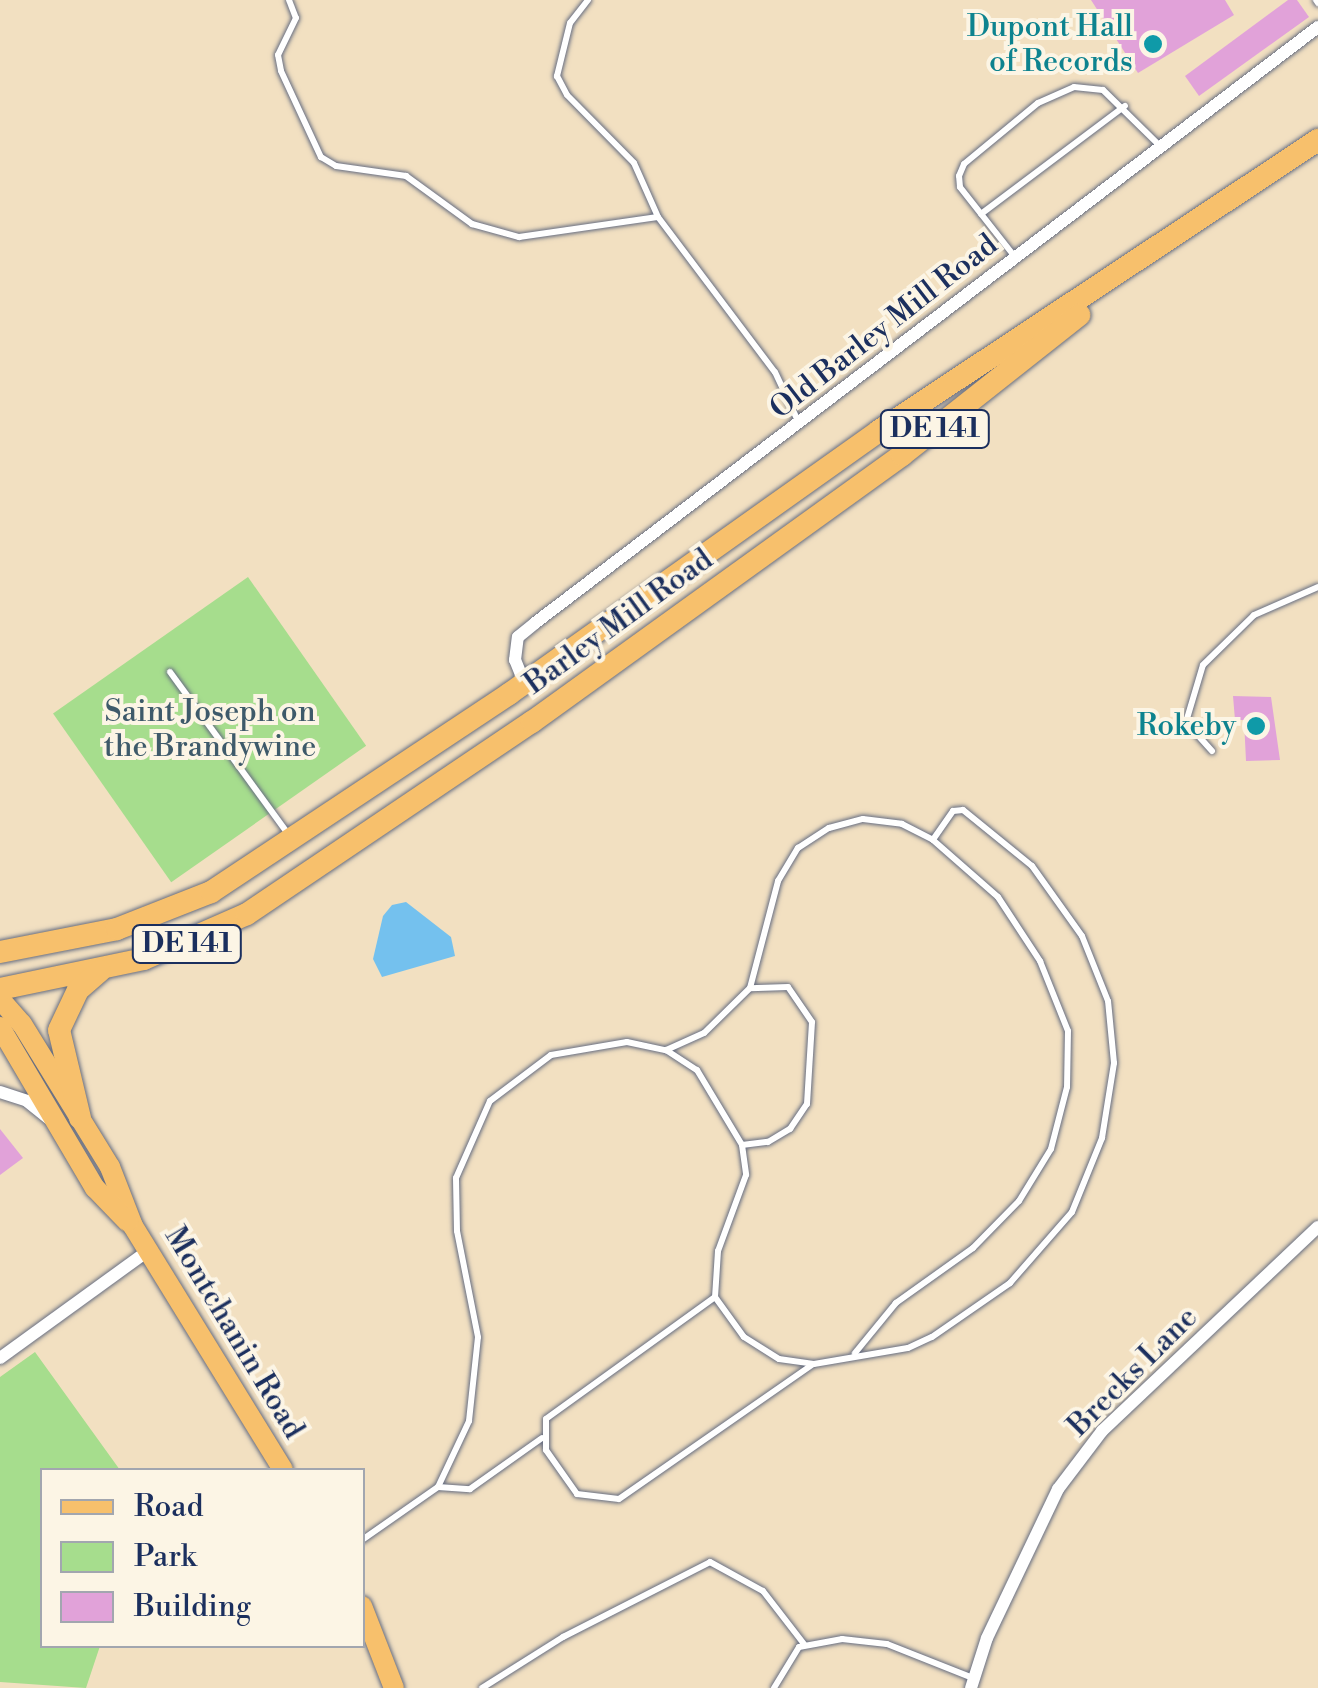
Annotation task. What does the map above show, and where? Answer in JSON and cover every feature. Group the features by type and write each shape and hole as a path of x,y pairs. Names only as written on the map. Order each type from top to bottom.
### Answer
{"highway":[{"name":"Barley Mill Road","path":"0,952 116,930 171,910 293,840 879,431 1318,140"},
{"name":"Barley Mill Road","path":"0,988 100,971 220,928 351,844 902,455 1221,207"},
{"path":"351,844 393,803 512,719 524,682"},
{"path":"80,1118 59,1030 78,990 100,971"}],"main road":[{"name":"Montchanin Road","path":"0,999 110,1167 148,1251 281,1468"},
{"name":"Montchanin Road","path":"0,1028 95,1188 134,1226"},
{"path":"366,1613 380,1688"},
{"path":"366,1613 394,1688"}],"street":[{"name":"Old Barley Mill Road","path":"524,682 514,660 518,638 1318,27"},
{"path":"0,1092 27,1100 67,1142"},
{"name":"Brecks Lane","path":"972,1683 1058,1489 1091,1446 1318,1227"},
{"path":"0,1358 148,1251"}],"lane":[{"path":"289,0 296,18 278,55 281,71 321,157 336,166 406,176 472,224 519,237 658,217"},
{"path":"588,0 570,23 557,76 567,95 634,163 658,217 775,372 800,424"},
{"path":"1015,257 960,188 964,164 1038,104 1074,88 1103,90 1125,106 1159,145"},
{"path":"982,214 1125,106"},
{"path":"1212,751 1186,722 1202,666 1254,615 1318,588"},
{"path":"170,672 293,840"},
{"path":"542,1438 578,1494 619,1499 814,1364 854,1354 908,1348 1010,1282 1072,1212 1102,1138 1114,1063 1108,1001 1082,936 1032,866 963,810 953,810 933,840"},
{"path":"666,1050 704,1033 750,988 778,880 798,848 829,828 864,820 902,824 933,840 998,897 1040,961 1068,1031 1067,1088 1052,1149 1019,1201 974,1248 896,1303 854,1354"},
{"path":"742,1146 790,1129 807,1104 814,1064 812,1022 804,1004 788,987 750,988"},
{"path":"365,1538 438,1486 461,1448 478,1384 478,1337 457,1213 456,1178 472,1132 490,1101 551,1056 627,1042 666,1050 697,1070 742,1146 746,1175 718,1251 715,1297 744,1337 779,1359 814,1364"},
{"path":"438,1486 470,1489 542,1438 546,1419 715,1297"},
{"path":"482,1688 563,1637 710,1562 762,1591 804,1644"},
{"path":"804,1644 875,1641 972,1683"},
{"path":"774,1688 804,1644"}],"green space":[{"name":"Saint Joseph on the Brandywine","path":"248,577 366,746 171,882 53,714"},
{"path":"35,1352 119,1468 40,1468 40,1648 99,1648 86,1688 0,1682 0,1377"}],"water":[{"path":"406,902 451,937 455,956 382,977 373,959 383,916 392,905"}],"building":[{"name":"Dupont Hall of Records","path":"1091,0 1225,0 1234,15 1138,73"},
{"path":"1288,0 1297,0 1309,17 1199,96 1185,76"},
{"name":"Rokeby","path":"1233,696 1271,697 1280,760 1246,761 1244,720 1235,720"},
{"path":"0,1129 23,1158 0,1175"}],"place":[{"name":"Dupont Hall of Records","path":"1153,44"},
{"name":"Rokeby","path":"1256,726"}]}
